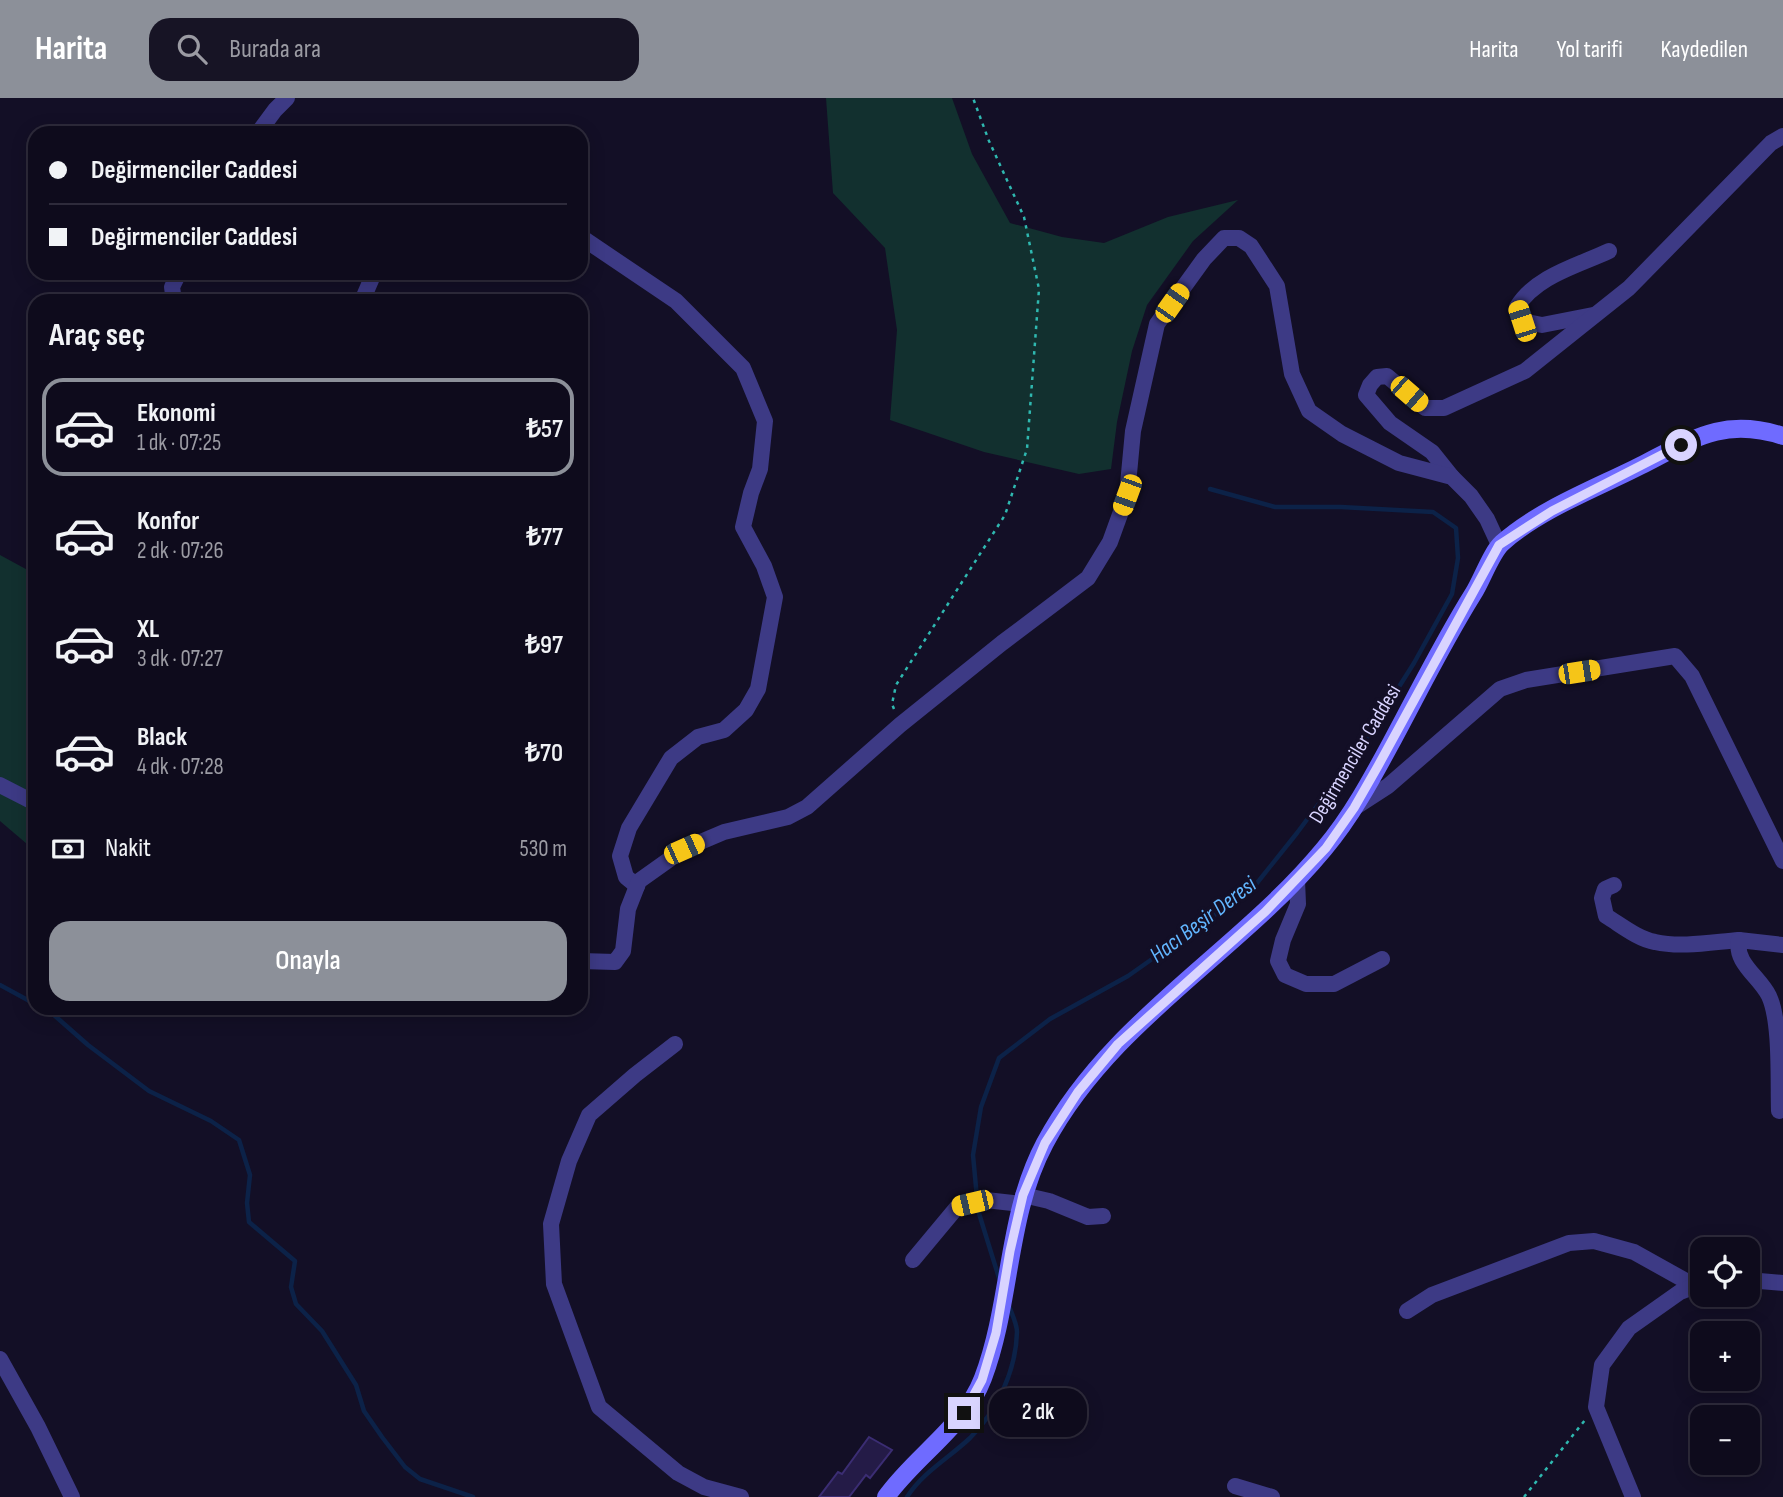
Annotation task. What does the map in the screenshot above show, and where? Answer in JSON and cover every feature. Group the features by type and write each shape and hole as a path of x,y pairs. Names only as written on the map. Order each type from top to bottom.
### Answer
{"main road":[{"name":"Değirmenciler Caddesi","path":"886,1497 900,1477 964,1413 982,1380 996,1333 1022,1200 1045,1143 1078,1092 1118,1044 1265,912 1326,848 1354,808 1499,545 1552,511 1703,434 1732,428 1760,428 1783,436"}],"street":[{"path":"264,126 287,98"},
{"path":"1499,545 1487,519 1471,496 1432,452 1390,423 1366,395 1370,385 1377,377 1387,376 1425,408 1444,408 1525,371 1629,288 1771,143 1783,136"},
{"path":"588,961 615,962 622,951 628,909 639,881 684,849 724,832 789,817 807,807 900,725 1088,578 1110,542 1127,495 1133,431 1157,324 1204,259 1224,238 1239,238 1251,246 1277,286 1292,374 1310,411 1342,434 1399,463 1452,477"},
{"path":"588,242 676,301 743,368 765,421 760,469 743,527 764,566 775,597 758,689 746,710 724,730 698,737 671,758 629,828 620,856 626,877 636,887"},
{"path":"1596,315 1542,325 1522,321 1517,307 1525,295 1545,280 1609,251"},
{"path":"1354,808 1388,786 1500,689 1526,680 1675,656 1692,676 1783,861"},
{"path":"0,785 28,799"},
{"path":"1297,880 1298,904 1283,940 1278,961 1285,975 1306,984 1334,984 1382,959"},
{"path":"1615,885 1605,889 1602,898 1606,916 1638,936 1656,943 1740,940 1783,945"},
{"path":"1740,940 1737,949 1741,958 1768,994 1775,1013 1779,1111"},
{"path":"676,1044 589,1115 569,1161 551,1224 554,1284 599,1406 678,1473 704,1488 741,1497"},
{"path":"913,1260 958,1206 986,1200 1022,1200 1049,1202 1088,1217 1103,1216"},
{"path":"1407,1311 1432,1295 1569,1243 1594,1241 1634,1252 1690,1280"},
{"path":"1760,1281 1783,1283"},
{"path":"1633,1497 1596,1407 1602,1365 1629,1328 1680,1292 1690,1288"},
{"path":"0,1359 38,1427 72,1497"},
{"path":"1235,1486 1272,1497"}],"path":[{"path":"900,725 892,704 896,685 1005,515 1027,449 1039,289 1024,217 989,141 974,98"},
{"path":"1524,1497 1596,1407"}],"green space":[{"path":"826,98 952,98 972,154 1010,223 1062,237 1104,243 1168,217 1238,200 1193,241 1147,305 1132,351 1117,422 1111,469 1079,474 984,452 890,420 897,330 885,248 833,193"},
{"path":"0,555 28,570 28,844 0,821"}],"building":[{"path":"869,1437 892,1450 870,1478 866,1475 849,1497 819,1497 838,1472 842,1474"}],"waterway":[{"name":"Hacı Beşir Deresi","path":"977,1198 973,1155 981,1107 999,1058 1050,1019 1128,976 1253,888 1361,747 1414,663 1452,594 1458,558 1456,528 1433,512 1275,507 1210,489"},
{"path":"0,985 28,1000"},
{"path":"54,1015 88,1045 149,1091 211,1121 239,1140 250,1175 247,1203 249,1222 295,1261 291,1287 296,1304 322,1331 356,1385 364,1411 405,1467 420,1479 473,1497"},
{"name":"Hacı Beşir Deresi","path":"977,1207 999,1278"},
{"name":"Hacı Beşir Deresi","path":"907,1497 928,1473 980,1427 1003,1390 1016,1347 1017,1329 1009,1306"}],"route":[{"path":"964,1413 982,1380 996,1333 1023,1195 1045,1143 1078,1092 1118,1044 1265,912 1326,848 1354,808 1378,766 1438,652 1499,545 1528,524 1681,445"}]}
